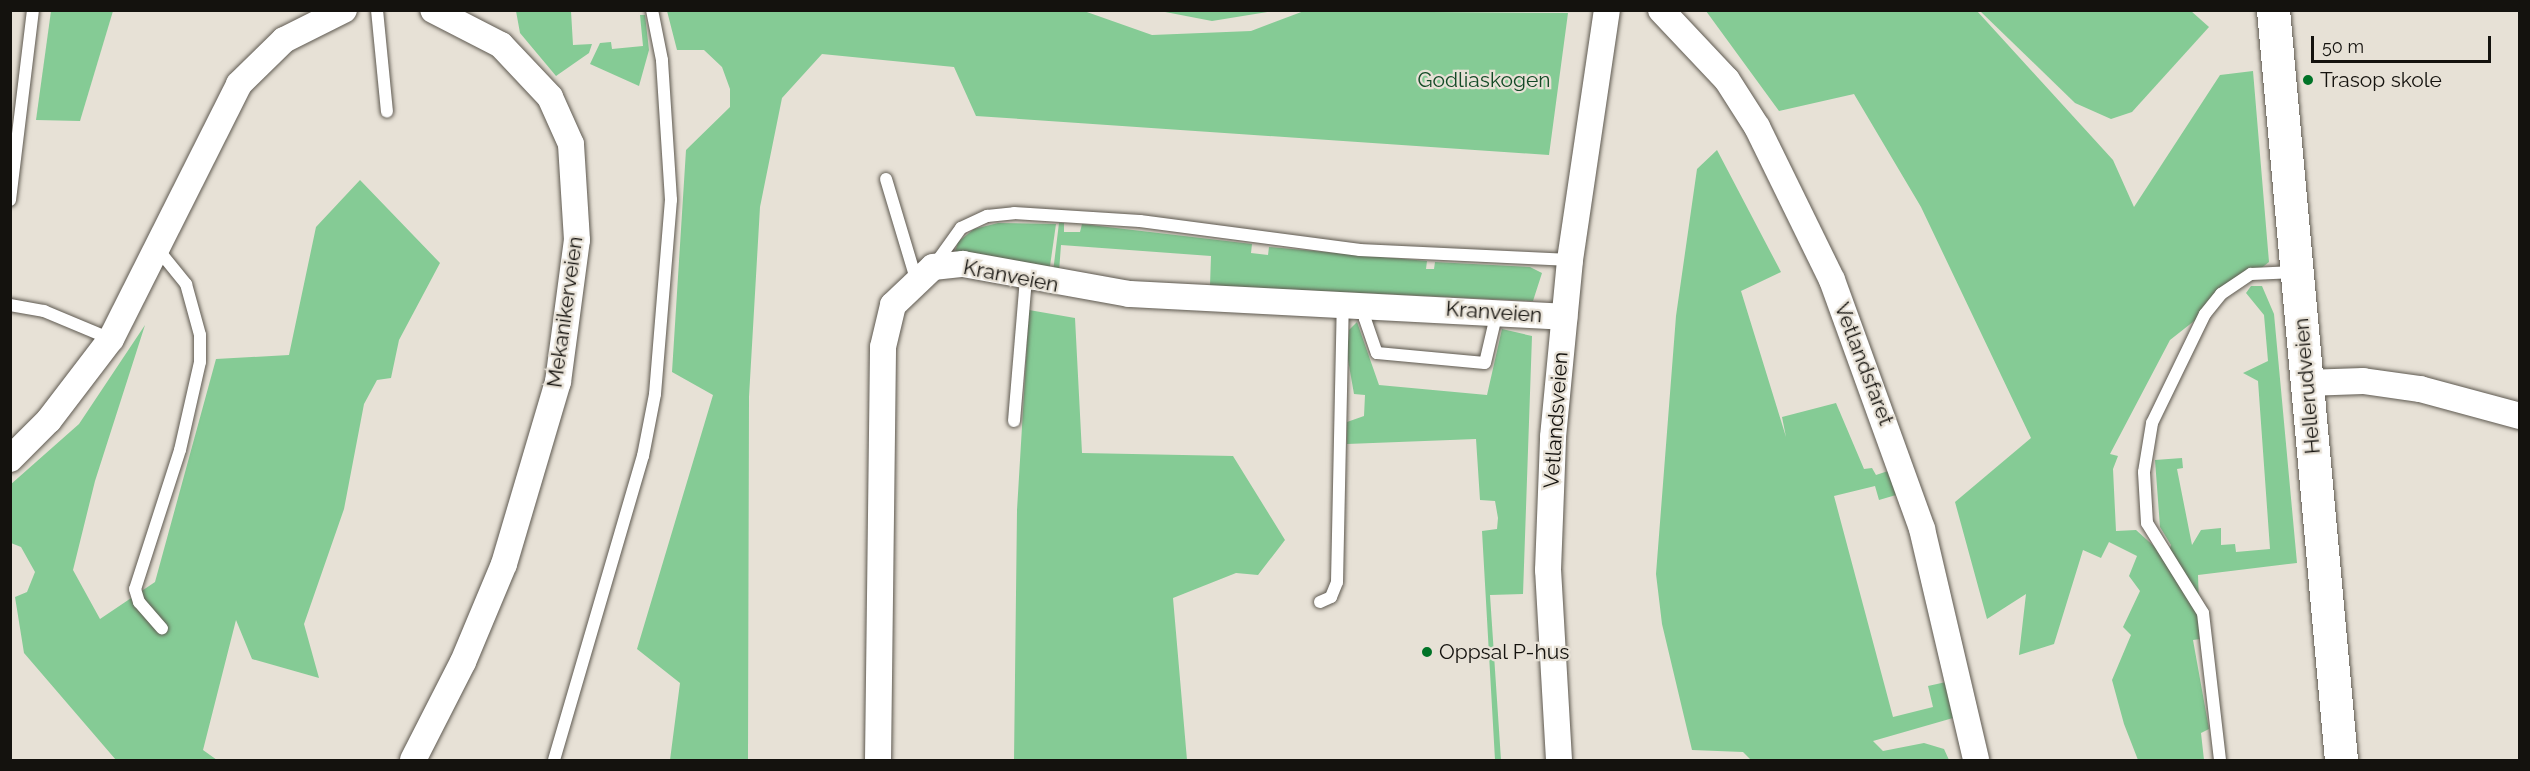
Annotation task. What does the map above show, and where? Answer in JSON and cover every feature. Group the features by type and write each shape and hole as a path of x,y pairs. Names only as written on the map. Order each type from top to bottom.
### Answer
{"main road":[{"name":"Hellerudveien","path":"2272,10 2341,760"}],"street":[{"path":"10,459 49,420 111,339 239,84 284,40 344,10"},
{"name":"Mekanikerveien","path":"413,760 463,662 504,564 558,382 577,240 571,144 550,97 501,45 433,10"},
{"name":"Vetlandsfaret","path":"1661,10 1727,80 1745,108 1832,280 1922,529 1976,760"},
{"name":"Vetlandsveien","path":"1559,760 1548,570 1564,317 1570,260 1611,15"},
{"name":"Kranveien","path":"925,273 963,264 1026,279 1129,294 1497,311 1564,317"},
{"path":"878,760 883,347 891,310 925,273"},
{"path":"2306,383 2363,381 2409,388 2520,416"}],"lane":[{"path":"10,200 33,10"},
{"path":"377,10 387,112"},
{"path":"554,760 643,456 655,394 671,200 662,60 652,10"},
{"path":"886,179 925,273 962,228 987,216 1014,213 1140,221 1360,250 1570,260"},
{"path":"156,248 186,284 200,344 180,450 135,588 139,602 162,628"},
{"path":"2220,760 2203,614 2147,522 2144,472 2152,423 2191,337 2221,294 2252,274 2296,272"},
{"path":"1014,421 1026,279"},
{"path":"1355,304 1365,319 1377,353 1485,363 1497,311"},
{"path":"1320,602 1331,597 1337,582 1355,304"},
{"path":"10,305 44,311 111,339"}],"green space":[{"path":"51,11 113,11 80,121 36,120"},
{"path":"516,11 571,11 573,45 592,44 589,53 556,76 520,33"},
{"name":"Godliaskogen","path":"667,11 1084,11 1152,35 1251,31 1304,11 1568,13 1549,155 976,116 954,67 822,54 782,98 760,207 749,397 748,760 670,760 680,683 637,649 713,395 672,372 686,150 730,107 730,89 722,67 704,50 677,50"},
{"path":"1160,11 1273,11 1212,21"},
{"path":"1706,11 1977,11 2113,160 2134,207 2220,75 2253,71 2269,262 2170,340 2110,454 2118,456 2113,469 2116,531 2136,530 2167,558 2171,545 2160,527 2155,460 2182,458 2183,468 2177,469 2192,545 2201,530 2221,528 2221,545 2235,544 2236,552 2270,549 2258,381 2243,373 2268,361 2264,315 2246,293 2251,286 2262,286 2274,314 2297,563 2198,575 2200,639 2193,640 2209,729 2201,733 2204,760 2138,760 2124,724 2112,680 2131,635 2123,627 2140,591 2129,576 2137,556 2109,542 2101,558 2083,550 2054,644 2019,655 2026,594 1987,619 1955,502 2031,438 1921,207 1854,94 1779,111"},
{"path":"1980,11 2191,11 2209,27 2132,112 2111,119 2075,103"},
{"path":"640,15 645,15 649,50 639,86 590,64 600,43 611,42 612,49 643,46"},
{"path":"1717,150 1781,272 1741,291 1786,437 1782,417 1836,403 1864,469 1872,468 1876,475 1888,471 1896,495 1879,500 1875,486 1834,496 1893,717 1933,707 1928,686 1946,682 1953,718 1873,741 1883,751 1924,743 1944,749 1949,760 1751,760 1743,752 1692,750 1662,624 1656,574 1676,316 1697,169"},
{"path":"360,180 440,263 399,340 391,378 377,380 364,404 344,509 304,624 319,678 252,659 236,620 203,750 217,760 116,760 24,653 15,597 27,592 35,572 21,547 11,543 10,485 79,424 145,325 95,481 73,570 100,619 155,582 216,359 289,355 316,227"},
{"path":"998,223 1056,224 1049,273 955,252 958,242 974,229"},
{"path":"1059,223 1064,223 1064,232 1080,232 1082,224 1252,244 1251,253 1268,255 1269,247 1427,261 1426,269 1434,269 1435,262 1530,267 1542,273 1533,301 1210,286 1211,256 1061,245 1059,272 1053,272"},
{"path":"1029,310 1075,318 1082,453 1233,456 1285,540 1258,575 1236,573 1173,598 1187,760 1014,760 1017,510"},
{"path":"1357,322 1379,385 1487,395 1502,329 1532,336 1523,594 1490,595 1501,760 1495,760 1482,531 1497,529 1498,518 1495,501 1480,500 1476,439 1347,444 1347,422 1364,416 1365,395 1354,394 1347,354 1349,330"}],"place":[{"name":"Trasop skole","path":"2308,80"},
{"name":"Oppsal P-hus","path":"1427,652"}]}
